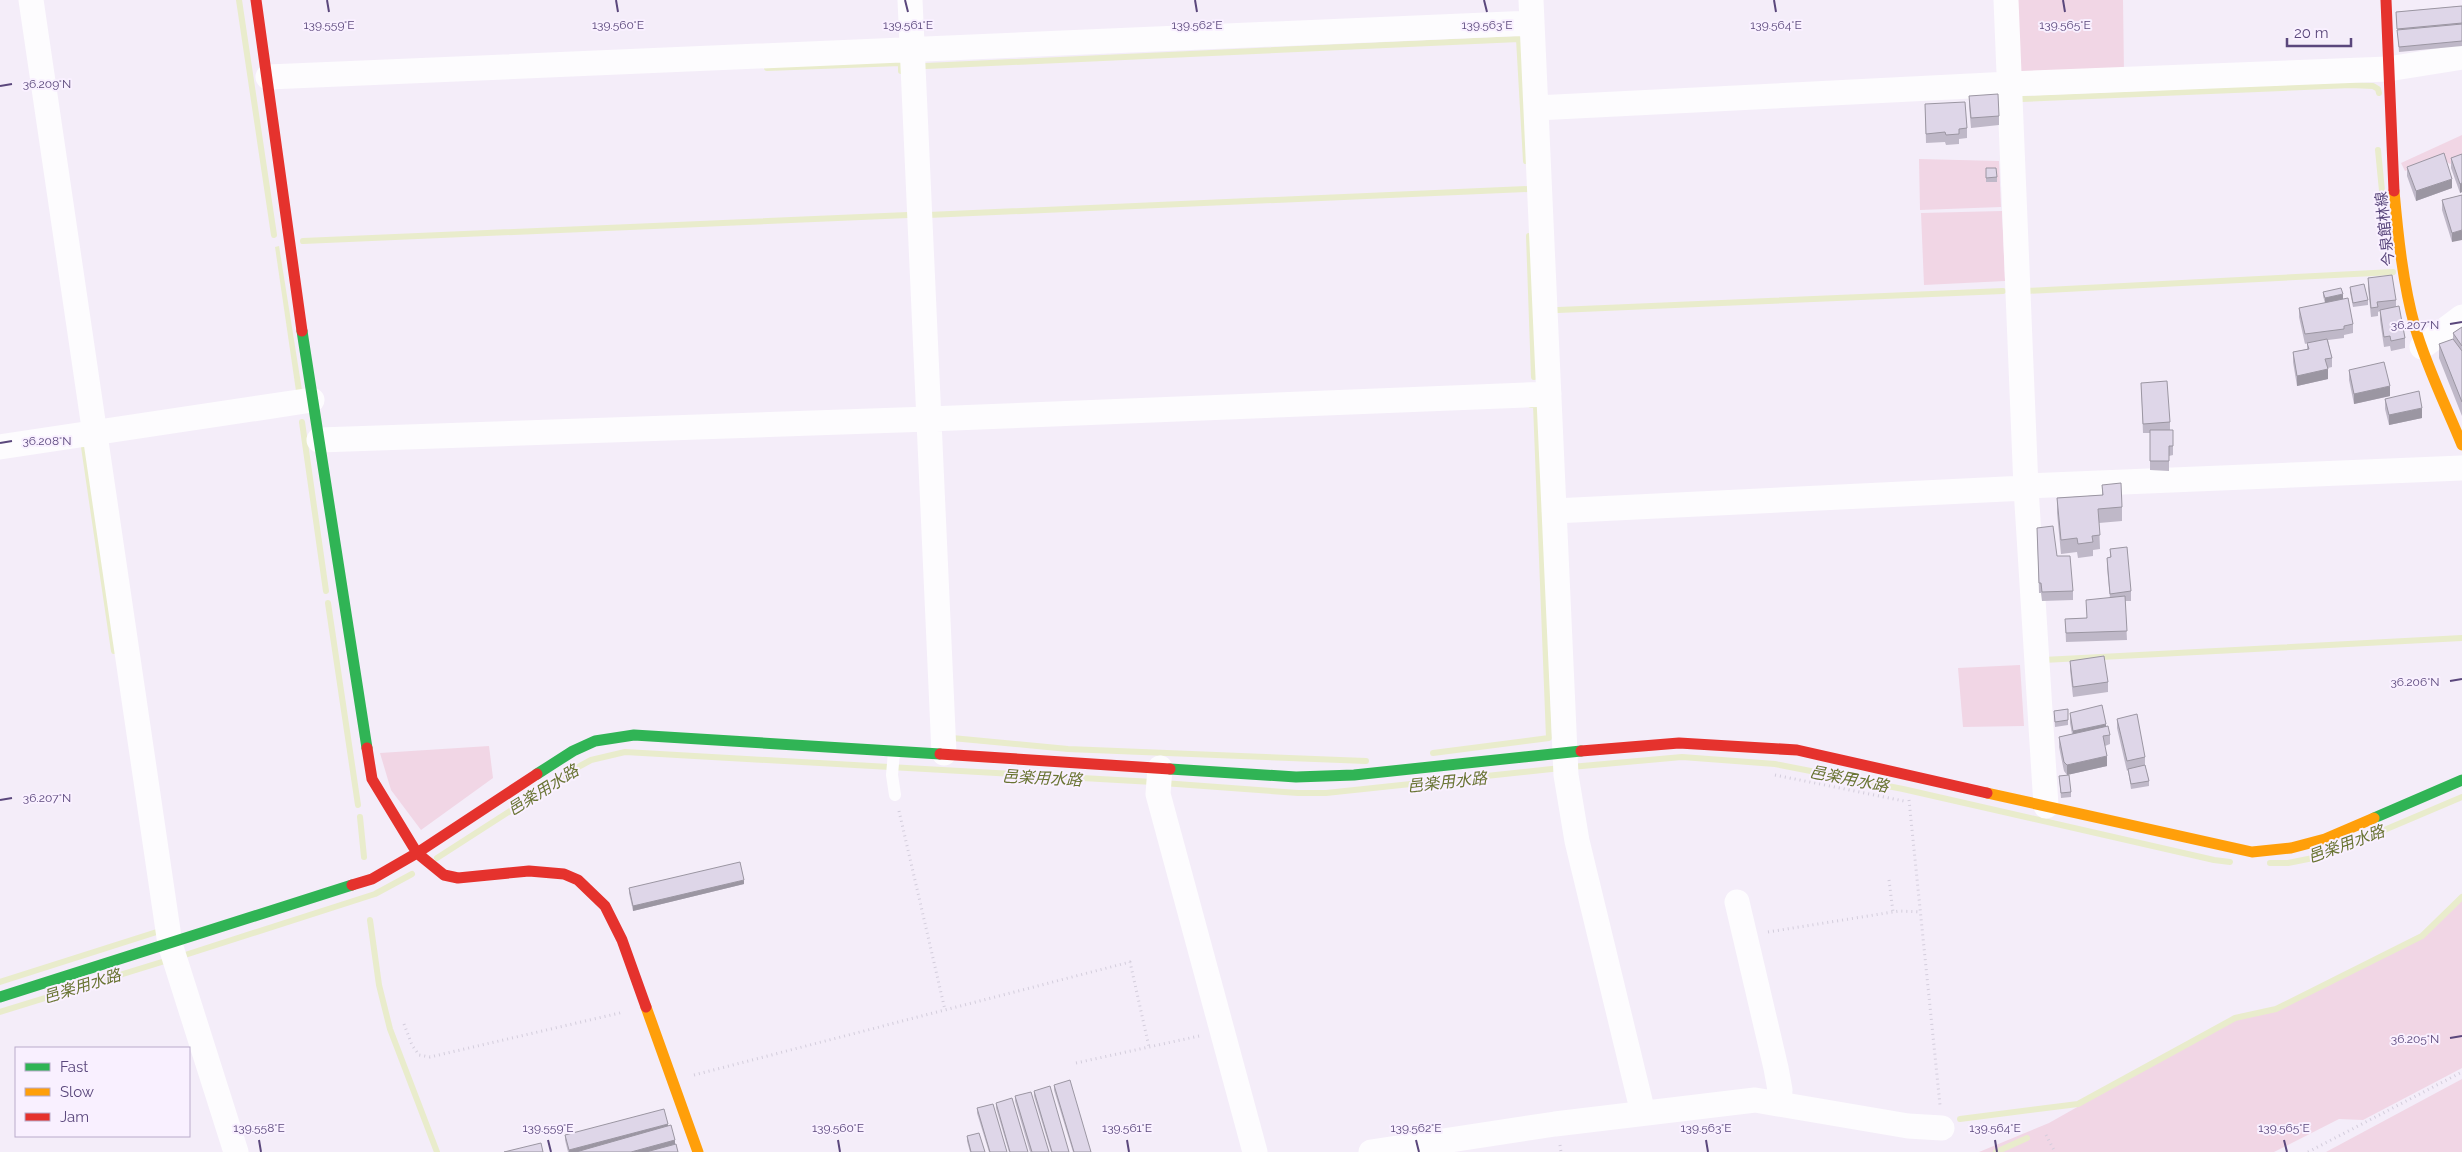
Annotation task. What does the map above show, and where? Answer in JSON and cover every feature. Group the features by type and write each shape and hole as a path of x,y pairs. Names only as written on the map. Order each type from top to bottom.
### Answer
{"street":[{"path":"31,0 170,944 236,1152"},
{"path":"256,0 312,400 372,780 417,853 435,870 444,875 458,878 548,871 564,874 578,880 605,906 622,940 698,1152"},
{"path":"910,0 944,753"},
{"path":"2006,0 2026,487 2046,806"},
{"name":"今泉館林線","path":"2386,0 2388,69 2400,243 2411,311 2422,347 2462,445"},
{"path":"268,77 912,51 1531,12 1565,762 1576,842 1643,1113"},
{"path":"1536,108 2010,84 2388,69 2462,57"},
{"path":"2422,347 2462,317"},
{"path":"319,440 929,420 1548,394"},
{"path":"0,447 312,400"},
{"path":"1554,511 2026,487 2462,468"},
{"path":"0,998 372,879 417,853 573,751 595,741 611,737 661,736 894,761 944,753 1159,778 1354,775 1565,762 1679,743 1797,750 2223,848 2252,852 2291,848 2325,838 2462,780"},
{"path":"1159,778 1255,1152"},
{"path":"1737,902 1776,1068 1780,1090 1779,1103"},
{"path":"1371,1152 1643,1113 1755,1100 1908,1126 1942,1128"}],"lane":[{"path":"894,761 895,795"}],"path":[{"path":"1771,774 1909,800 1919,804"},
{"path":"895,795 945,1010"},
{"path":"1909,800 1942,1128"},
{"path":"1889,880 1893,912"},
{"path":"1745,935 1893,912 1921,912"},
{"path":"672,1081 1130,962 1149,1047"},
{"path":"404,1024 412,1045 419,1055 430,1056 647,1007"},
{"path":"1076,1064 1223,1031"},
{"path":"2308,1152 2462,1072"},
{"path":"2046,1136 2055,1152"}],"shaded area":[{"path":"2015,0 2123,0 2124,73 2017,72"},
{"path":"2462,135 2462,159 2450,164 2440,157 2405,171 2401,163"},
{"path":"1919,159 1999,161 2001,207 1920,210"},
{"path":"2002,211 2005,281 1924,285 1921,213"},
{"path":"279,246 302,390 296,391 275,247"},
{"path":"2020,665 2024,726 1963,727 1958,668"},
{"path":"489,746 493,778 421,830 391,790 380,753"},
{"path":"2462,897 2462,1068 2363,1120 2339,1119 2274,1152 1979,1152 2049,1123 2235,1018 2276,1009 2422,936"},
{"path":"2462,1079 2462,1152 2326,1152"}],"building":[{"path":"2462,6 2462,23 2397,29 2396,12"},
{"path":"2462,24 2462,41 2399,47 2397,30"},
{"path":"1998,94 1999,116 1971,118 1969,96"},
{"path":"1965,102 1967,128 1959,129 1959,134 1946,135 1945,132 1926,134 1925,104"},
{"path":"2444,153 2452,179 2416,191 2407,167"},
{"path":"2462,154 2462,183 2460,184 2451,158"},
{"path":"1986,168 1996,168 1997,177 1986,178"},
{"path":"2462,195 2462,230 2452,233 2442,200"},
{"path":"2392,275 2396,300 2377,302 2378,307 2371,308 2368,278"},
{"path":"2364,284 2368,300 2353,303 2350,287"},
{"path":"2341,288 2343,294 2325,298 2323,292"},
{"path":"2348,298 2353,324 2344,326 2344,329 2305,334 2299,308"},
{"path":"2399,306 2405,338 2391,341 2390,336 2384,337 2380,310"},
{"path":"2462,327 2462,346 2453,333"},
{"path":"2327,339 2332,358 2325,359 2328,369 2297,376 2293,352 2309,349 2307,343"},
{"path":"2453,339 2462,351 2462,402 2439,344"},
{"path":"2384,362 2390,386 2354,394 2349,370"},
{"path":"2167,381 2170,422 2143,424 2141,383"},
{"path":"2419,391 2422,408 2389,415 2385,399"},
{"path":"2150,430 2173,430 2173,446 2169,446 2169,461 2150,461"},
{"path":"2121,483 2122,507 2098,509 2100,535 2092,536 2093,542 2078,544 2077,538 2061,540 2057,498 2103,495 2102,485"},
{"path":"2053,526 2057,556 2070,556 2073,591 2042,592 2041,583 2039,583 2037,528"},
{"path":"2127,547 2131,591 2110,594 2107,558 2111,557 2110,549"},
{"path":"2125,596 2127,631 2066,633 2065,619 2087,618 2086,600"},
{"path":"2104,656 2108,682 2073,687 2070,661"},
{"path":"2102,705 2106,724 2073,731 2070,713"},
{"path":"2068,709 2068,720 2055,722 2054,711"},
{"path":"2137,714 2145,757 2127,761 2117,719"},
{"path":"2108,726 2110,735 2103,736 2107,756 2067,765 2064,762 2059,737"},
{"path":"2145,765 2149,781 2131,784 2128,769"},
{"path":"2069,775 2071,792 2061,793 2059,776"},
{"path":"740,862 744,880 633,906 629,888"},
{"path":"1070,1080 1091,1152 1074,1152 1054,1085"},
{"path":"1050,1086 1069,1152 1052,1152 1034,1091"},
{"path":"1031,1092 1049,1152 1032,1152 1015,1096"},
{"path":"1012,1098 1028,1152 1010,1152 996,1103"},
{"path":"993,1104 1007,1152 990,1152 977,1108"},
{"path":"664,1109 668,1124 569,1150 565,1135"},
{"path":"671,1125 675,1140 631,1152 576,1152"},
{"path":"979,1133 985,1152 971,1152 967,1136"},
{"path":"541,1143 543,1152 504,1152"},
{"path":"676,1144 678,1152 646,1152"}],"waterway":[{"path":"239,0 274,235"},
{"path":"926,66 1519,39 1526,161"},
{"path":"767,68 901,63 901,71"},
{"path":"2022,99 2351,85 2373,86 2378,89 2379,93"},
{"path":"2378,150 2387,242"},
{"path":"928,215 1528,189"},
{"path":"303,241 908,215"},
{"path":"1529,236 1534,377"},
{"path":"2026,291 2393,272"},
{"path":"1558,310 2003,291"},
{"path":"1433,753 1549,738 1536,405 1531,405"},
{"path":"302,422 326,591"},
{"path":"84,447 114,651"},
{"path":"328,603 358,805"},
{"path":"2043,660 2462,638"},
{"path":"952,738 1068,749 1366,761"},
{"name":"邑楽用水路","path":"437,858 580,766 591,760 625,752 1153,782"},
{"name":"邑楽用水路","path":"1571,767 1682,757 1775,764 1903,789 2214,860 2230,862"},
{"name":"邑楽用水路","path":"1163,783 1298,793 1326,793 1561,768"},
{"name":"邑楽用水路","path":"2270,863 2288,863 2323,856 2462,797"},
{"path":"360,817 364,857"},
{"name":"邑楽用水路","path":"185,955 375,894 412,874"},
{"path":"1960,1119 2078,1104 2235,1018 2276,1009 2422,936 2462,897"},
{"path":"370,920 379,985 390,1029 437,1152"},
{"path":"0,982 163,930"},
{"name":"邑楽用水路","path":"0,1012 165,961"},
{"path":"1996,1152 2027,1138"}],"traffic: fast":[{"path":"302,331 367,748"},
{"path":"537,774 573,751 595,741 634,735 940,754"},
{"path":"1170,769 1296,777 1354,775 1581,751"},
{"path":"2374,818 2462,780"},
{"path":"0,997 352,885"}],"traffic: slow":[{"path":"2394,191 2404,277 2415,327 2431,372 2462,445"},
{"path":"1987,793 2252,852 2291,848 2325,839 2374,818"},
{"path":"646,1007 698,1152"}],"traffic: jam":[{"path":"256,0 302,331"},
{"path":"2386,0 2394,191"},
{"path":"1581,751 1679,743 1797,750 1987,793"},
{"path":"367,748 372,779 417,853 444,875 458,878 529,871 564,874 578,880 605,906 622,940 646,1007"},
{"path":"940,754 1170,769"},
{"path":"352,885 372,879 417,853 537,774"}]}
